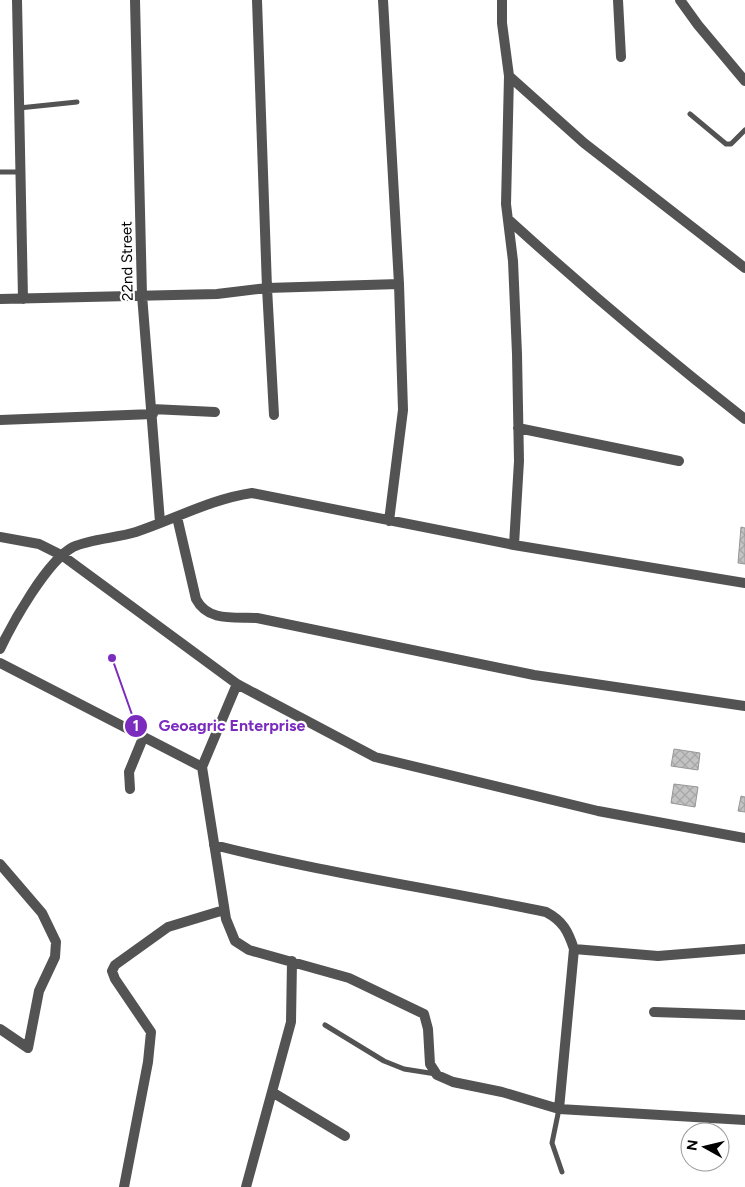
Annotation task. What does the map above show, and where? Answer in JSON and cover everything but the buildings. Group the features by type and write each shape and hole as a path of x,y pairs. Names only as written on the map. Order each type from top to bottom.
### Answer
{"street":[{"path":"18,0 23,299"},
{"name":"22nd Street","path":"135,0 142,295 160,522"},
{"path":"257,0 266,288 274,415"},
{"path":"383,0 399,284 403,410 389,521"},
{"path":"502,0 509,76 506,188 510,221 517,354 519,461 514,545"},
{"path":"618,0 621,57"},
{"path":"680,0 698,26 745,81"},
{"path":"509,76 584,143 745,268"},
{"path":"510,221 578,283 675,364 745,419"},
{"path":"0,299 217,294 266,288 399,284"},
{"path":"0,420 152,411 215,412"},
{"path":"518,428 679,460"},
{"path":"0,649 13,622 52,566 73,548 116,538 177,517 213,502 252,493 514,545 745,583"},
{"path":"177,517 196,599 200,607 216,616 257,618 534,674 745,706"},
{"path":"0,537 39,544 63,556 237,684 375,757 598,810 745,838"},
{"path":"0,663 202,767"},
{"path":"237,684 202,767 224,910 235,941 249,950 292,960 349,978 424,1014 428,1029 430,1064 436,1074 453,1082 502,1092 559,1109 745,1120"},
{"path":"130,789 130,772 143,738"},
{"path":"214,845 268,859 546,912 563,924 568,931 574,949 559,1109"},
{"path":"0,864 42,913 56,942 56,958 39,991 28,1048 0,1029"},
{"path":"124,1187 148,1062 151,1032 115,979 112,971 115,965 168,927 224,910"},
{"path":"574,949 658,956 745,949"},
{"path":"246,1187 291,1022 292,960"},
{"path":"654,1012 745,1016"},
{"path":"272,1092 345,1136"}],"lane":[{"path":"19,108 77,102"},
{"path":"690,114 726,144 730,144 745,130"},
{"path":"0,172 20,172"},
{"path":"326,1025 384,1061 404,1069 436,1074"},
{"path":"559,1109 552,1143 562,1172"}],"place":[{"name":"Geoagric Enterprise","path":"112,658"}]}
